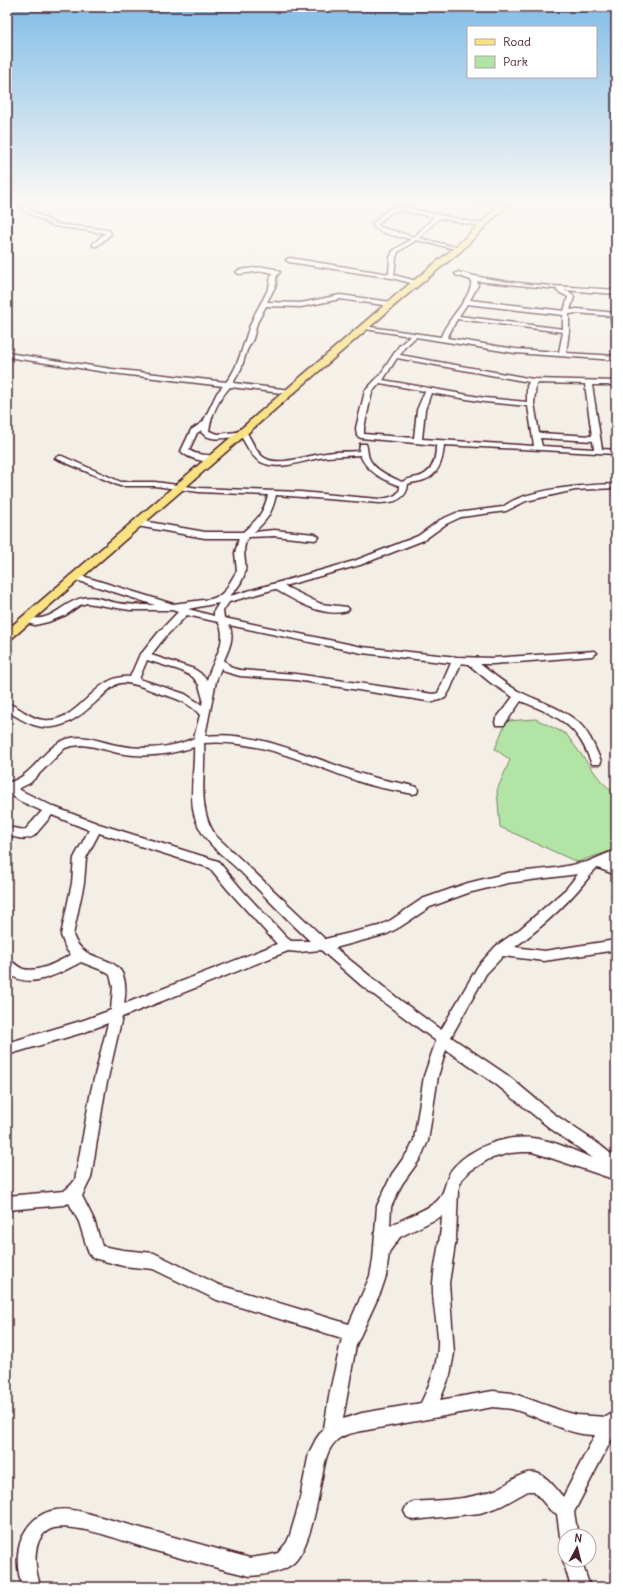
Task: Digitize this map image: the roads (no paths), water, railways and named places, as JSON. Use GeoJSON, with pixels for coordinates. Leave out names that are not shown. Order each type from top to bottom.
{"type":"FeatureCollection","features":[{"type":"Feature","properties":{"kind":"main road"},"geometry":{"type":"LineString","coordinates":[[7,636],[391,304],[426,276]]}},
{"type":"Feature","properties":{"kind":"street"},"geometry":{"type":"LineString","coordinates":[[273,276],[273,285],[254,323],[250,339],[244,350],[238,369],[229,384],[221,393],[206,424],[205,432],[211,436],[243,433],[256,455],[268,461],[290,463],[318,456],[362,453]]}},
{"type":"Feature","properties":{"kind":"street"},"geometry":{"type":"LineString","coordinates":[[392,276],[418,283]]}},
{"type":"Feature","properties":{"kind":"street"},"geometry":{"type":"LineString","coordinates":[[466,276],[499,282],[616,292]]}},
{"type":"Feature","properties":{"kind":"street"},"geometry":{"type":"LineString","coordinates":[[443,340],[448,329],[467,302],[476,285],[475,280],[472,278]]}},
{"type":"Feature","properties":{"kind":"street"},"geometry":{"type":"LineString","coordinates":[[549,286],[570,295],[571,299],[566,313],[566,331],[562,355]]}},
{"type":"Feature","properties":{"kind":"street"},"geometry":{"type":"LineString","coordinates":[[264,304],[301,306],[340,297],[391,304]]}},
{"type":"Feature","properties":{"kind":"street"},"geometry":{"type":"LineString","coordinates":[[467,302],[566,313],[577,311],[615,315],[616,329]]}},
{"type":"Feature","properties":{"kind":"street"},"geometry":{"type":"LineString","coordinates":[[456,317],[566,331]]}},
{"type":"Feature","properties":{"kind":"street"},"geometry":{"type":"LineString","coordinates":[[365,327],[515,351],[616,358]]}},
{"type":"Feature","properties":{"kind":"street"},"geometry":{"type":"LineString","coordinates":[[404,485],[392,481],[377,472],[367,461],[362,453],[364,445],[360,428],[369,391],[378,381],[404,344],[415,335]]}},
{"type":"Feature","properties":{"kind":"street"},"geometry":{"type":"LineString","coordinates":[[7,355],[118,372],[291,392]]}},
{"type":"Feature","properties":{"kind":"street"},"geometry":{"type":"LineString","coordinates":[[395,356],[533,381],[616,383]]}},
{"type":"Feature","properties":{"kind":"street"},"geometry":{"type":"LineString","coordinates":[[378,381],[495,401],[530,404]]}},
{"type":"Feature","properties":{"kind":"street"},"geometry":{"type":"LineString","coordinates":[[533,381],[531,385],[530,404],[538,448]]}},
{"type":"Feature","properties":{"kind":"street"},"geometry":{"type":"LineString","coordinates":[[588,382],[598,450]]}},
{"type":"Feature","properties":{"kind":"street"},"geometry":{"type":"LineString","coordinates":[[418,440],[421,410],[429,390]]}},
{"type":"Feature","properties":{"kind":"street"},"geometry":{"type":"LineString","coordinates":[[206,424],[194,432],[185,451],[188,454],[197,457],[214,458]]}},
{"type":"Feature","properties":{"kind":"street"},"geometry":{"type":"LineString","coordinates":[[361,436],[616,452]]}},
{"type":"Feature","properties":{"kind":"street"},"geometry":{"type":"LineString","coordinates":[[536,436],[597,439]]}},
{"type":"Feature","properties":{"kind":"street"},"geometry":{"type":"LineString","coordinates":[[59,458],[115,484],[155,484],[379,501],[387,500],[400,495],[403,492],[404,485],[408,481],[424,478],[433,472],[440,453],[440,442]]}},
{"type":"Feature","properties":{"kind":"street"},"geometry":{"type":"LineString","coordinates":[[616,486],[575,488],[524,499],[512,504],[506,509],[459,515],[443,522],[421,538],[357,563],[226,600],[219,610],[219,619],[226,627],[227,633],[225,649],[213,676],[199,740],[200,763],[197,791],[198,806],[203,825],[208,835],[322,944],[363,979],[443,1039],[502,1080],[556,1124],[587,1143],[606,1158],[616,1169]]}},
{"type":"Feature","properties":{"kind":"street"},"geometry":{"type":"LineString","coordinates":[[26,620],[36,622],[44,620],[64,612],[79,601],[87,600],[135,608],[171,607],[206,603],[223,598],[242,570],[239,553],[242,539],[245,534],[263,519],[269,508],[272,494]]}},
{"type":"Feature","properties":{"kind":"street"},"geometry":{"type":"LineString","coordinates":[[137,523],[206,535],[222,536],[274,533],[315,538]]}},
{"type":"Feature","properties":{"kind":"street"},"geometry":{"type":"LineString","coordinates":[[76,577],[185,611],[362,650],[471,661],[512,660],[592,653]]}},
{"type":"Feature","properties":{"kind":"street"},"geometry":{"type":"LineString","coordinates":[[277,586],[298,598],[326,608],[344,609]]}},
{"type":"Feature","properties":{"kind":"street"},"geometry":{"type":"LineString","coordinates":[[133,682],[143,656],[158,638],[185,611]]}},
{"type":"Feature","properties":{"kind":"street"},"geometry":{"type":"LineString","coordinates":[[143,656],[174,665],[194,674],[201,680],[208,702]]}},
{"type":"Feature","properties":{"kind":"street"},"geometry":{"type":"LineString","coordinates":[[220,661],[229,670],[240,673],[296,677],[433,698],[441,696],[445,690],[456,660]]}},
{"type":"Feature","properties":{"kind":"street"},"geometry":{"type":"LineString","coordinates":[[471,661],[519,697],[550,709],[574,725],[586,740],[596,761]]}},
{"type":"Feature","properties":{"kind":"street"},"geometry":{"type":"LineString","coordinates":[[7,707],[38,723],[47,724],[58,722],[72,716],[111,683],[120,680],[133,682],[184,698],[200,707],[205,714]]}},
{"type":"Feature","properties":{"kind":"street"},"geometry":{"type":"LineString","coordinates":[[500,722],[519,697]]}},
{"type":"Feature","properties":{"kind":"street"},"geometry":{"type":"LineString","coordinates":[[7,787],[16,786],[23,782],[34,773],[62,744],[71,741],[138,751],[173,749],[191,745],[199,740],[219,738],[238,739],[301,756],[364,779],[414,790]]}},
{"type":"Feature","properties":{"kind":"street"},"geometry":{"type":"LineString","coordinates":[[7,787],[24,798],[50,810],[96,828],[214,864],[221,870],[235,891],[266,922],[282,941],[288,945]]}},
{"type":"Feature","properties":{"kind":"street"},"geometry":{"type":"LineString","coordinates":[[7,832],[26,835],[30,833],[50,810]]}},
{"type":"Feature","properties":{"kind":"street"},"geometry":{"type":"LineString","coordinates":[[7,1203],[64,1198],[73,1195],[79,1188],[84,1178],[98,1090],[116,1014],[119,986],[118,976],[112,969],[81,956],[74,951],[69,943],[68,935],[78,883],[80,858],[96,828]]}},
{"type":"Feature","properties":{"kind":"street"},"geometry":{"type":"LineString","coordinates":[[332,1433],[338,1391],[348,1344],[373,1291],[382,1250],[384,1206],[397,1178],[415,1154],[420,1142],[431,1076],[443,1039],[482,970],[500,950],[524,933],[561,900],[596,865],[616,855]]}},
{"type":"Feature","properties":{"kind":"street"},"geometry":{"type":"LineString","coordinates":[[7,1049],[46,1038],[116,1014],[288,945],[304,946],[322,944],[376,933],[390,927],[426,903],[490,881],[512,876],[596,865],[616,870]]}},
{"type":"Feature","properties":{"kind":"street"},"geometry":{"type":"LineString","coordinates":[[500,950],[544,956],[616,945]]}},
{"type":"Feature","properties":{"kind":"street"},"geometry":{"type":"LineString","coordinates":[[7,964],[18,974],[36,975],[49,971],[81,956]]}},
{"type":"Feature","properties":{"kind":"street"},"geometry":{"type":"LineString","coordinates":[[382,1250],[389,1238],[395,1232],[445,1204],[449,1200],[455,1178],[462,1169],[469,1162],[491,1151],[507,1146],[534,1146],[616,1173]]}},
{"type":"Feature","properties":{"kind":"street"},"geometry":{"type":"LineString","coordinates":[[427,1410],[443,1370],[446,1352],[446,1334],[441,1285],[450,1218],[451,1194]]}},
{"type":"Feature","properties":{"kind":"street"},"geometry":{"type":"LineString","coordinates":[[73,1195],[86,1220],[94,1249],[98,1253],[123,1258],[154,1261],[217,1292],[353,1333]]}},
{"type":"Feature","properties":{"kind":"street"},"geometry":{"type":"LineString","coordinates":[[32,1587],[29,1582],[27,1568],[28,1548],[32,1534],[42,1524],[56,1519],[67,1518],[97,1525],[250,1567],[262,1566],[287,1557],[293,1550],[300,1537],[318,1453],[324,1440],[342,1427],[482,1401],[512,1401],[562,1420],[577,1424],[603,1427],[613,1423]]}},
{"type":"Feature","properties":{"kind":"street"},"geometry":{"type":"LineString","coordinates":[[413,1511],[458,1508],[480,1504],[510,1493],[525,1483],[531,1482],[537,1483],[560,1507],[565,1508],[570,1505],[613,1423]]}},
{"type":"Feature","properties":{"kind":"street"},"geometry":{"type":"LineString","coordinates":[[565,1508],[568,1528]]}},
{"type":"Feature","properties":{"kind":"street"},"geometry":{"type":"LineString","coordinates":[[574,1568],[581,1587]]}}]}
